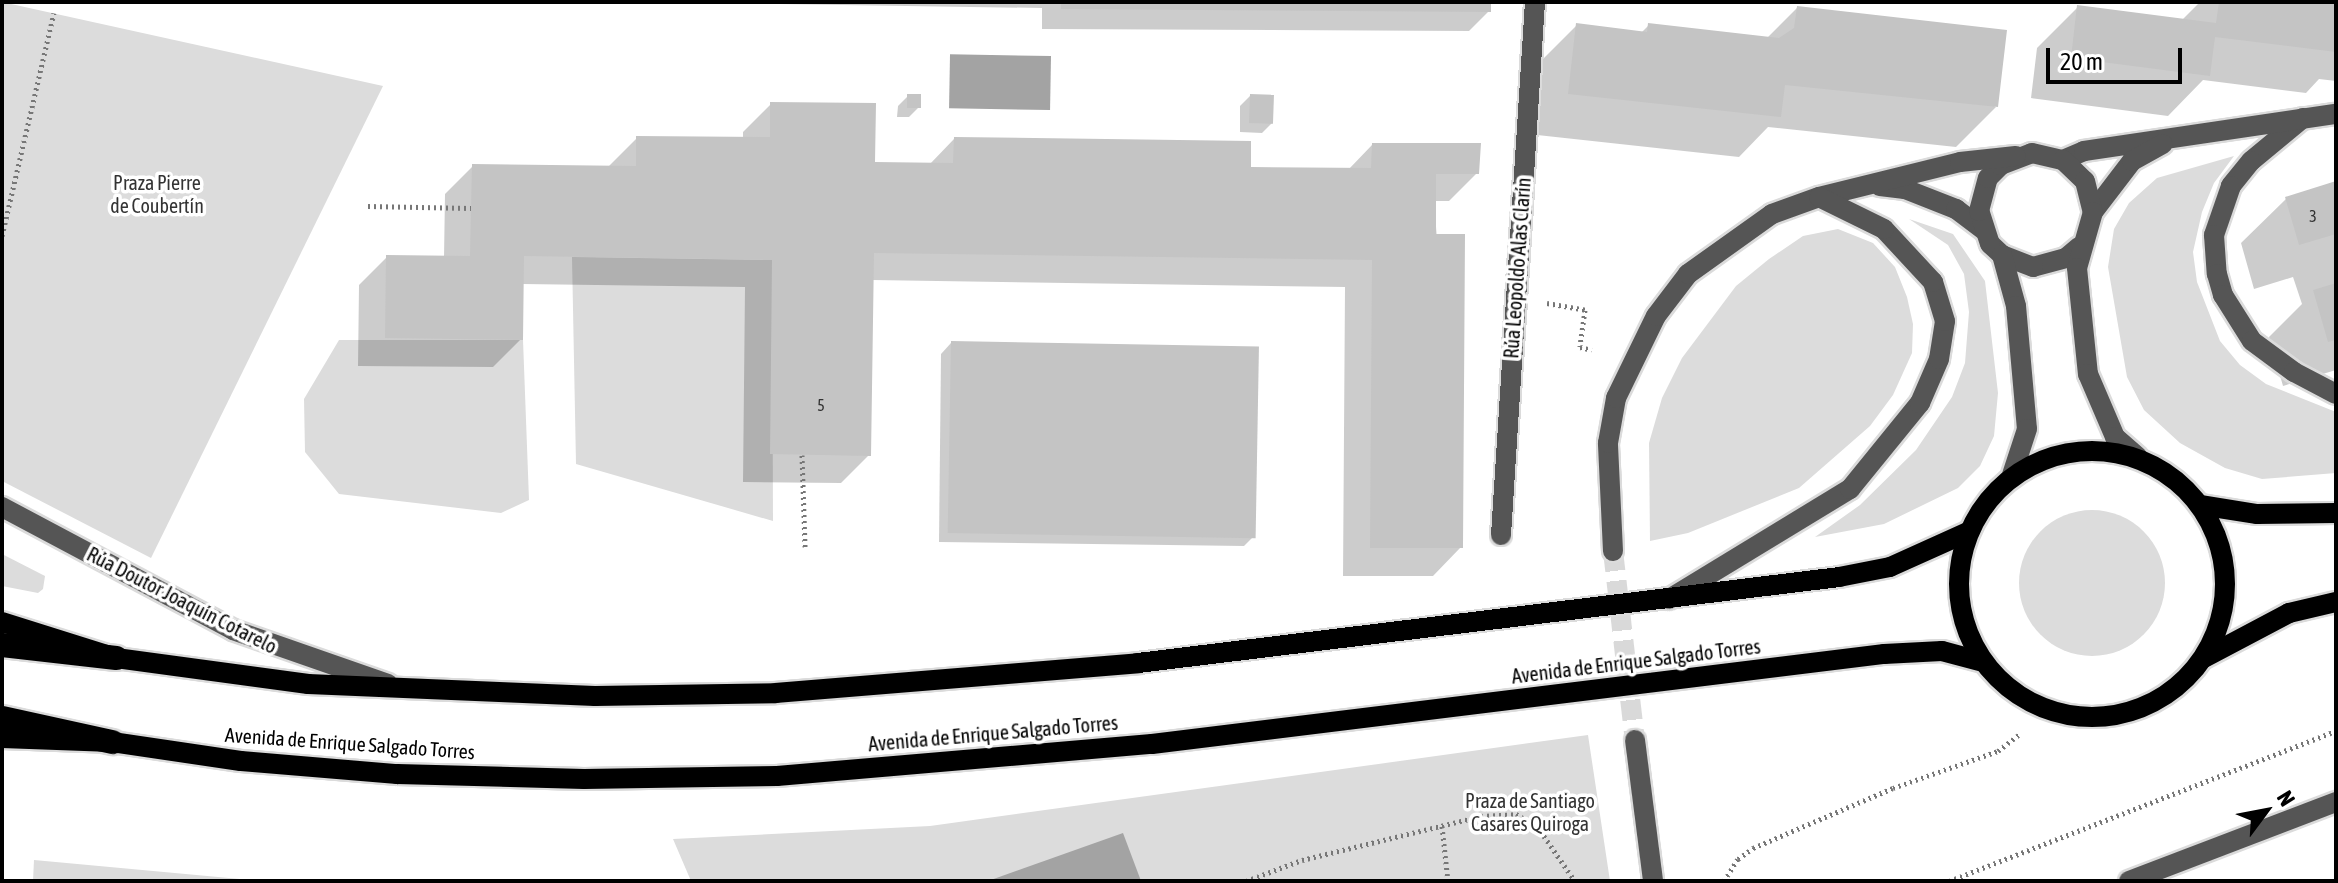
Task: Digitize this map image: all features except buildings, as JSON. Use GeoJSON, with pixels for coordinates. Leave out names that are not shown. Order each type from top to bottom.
{"type":"FeatureCollection","features":[{"type":"Feature","properties":{"kind":"highway"},"geometry":{"type":"LineString","coordinates":[[2,645],[116,658]]}},
{"type":"Feature","properties":{"kind":"highway"},"geometry":{"type":"LineString","coordinates":[[2,718],[112,742]]}},
{"type":"Feature","properties":{"kind":"main road"},"geometry":{"type":"LineString","coordinates":[[2204,658],[2221,621],[2226,581],[2219,541],[2200,505],[2172,477],[2138,457],[2094,449],[2051,456],[2012,475],[1986,501],[1968,532],[1958,576],[1963,621],[1983,662],[2009,689],[2040,707],[2076,717],[2113,717],[2148,706],[2169,692],[2204,658],[2289,613],[2336,602]]}},
{"type":"Feature","properties":{"kind":"main road"},"geometry":{"type":"LineString","coordinates":[[2200,505],[2257,514],[2336,513]]}},
{"type":"Feature","properties":{"kind":"main road"},"geometry":{"type":"LineString","coordinates":[[2,622],[116,658],[308,684],[415,693],[776,693],[1138,663],[1669,599],[1890,567],[1968,532]]}},
{"type":"Feature","properties":{"kind":"main road","name":"Avenida de Enrique Salgado Torres"},"geometry":{"type":"LineString","coordinates":[[2,738],[112,742],[241,761],[397,774],[584,779],[777,776],[1152,744],[1884,654],[1942,651],[1983,662]]}},
{"type":"Feature","properties":{"kind":"street","name":"Rúa Leopoldo Alas Clarín"},"geometry":{"type":"LineString","coordinates":[[1501,535],[1535,2]]}},
{"type":"Feature","properties":{"kind":"street"},"geometry":{"type":"LineString","coordinates":[[2063,160],[2084,151],[2336,114]]}},
{"type":"Feature","properties":{"kind":"street"},"geometry":{"type":"LineString","coordinates":[[2303,118],[2251,161],[2231,186],[2218,217],[2215,252],[2223,295],[2252,341],[2336,394]]}},
{"type":"Feature","properties":{"kind":"street"},"geometry":{"type":"LineString","coordinates":[[2138,457],[2115,437],[2088,374],[2079,247],[2093,212],[2132,161],[2189,134]]}},
{"type":"Feature","properties":{"kind":"street"},"geometry":{"type":"LineString","coordinates":[[1613,551],[1608,443],[1613,413],[1627,369],[1656,316],[1688,274],[1731,239],[1772,214],[1819,197],[1960,162],[2032,153],[2063,160],[2085,181],[2093,212]]}},
{"type":"Feature","properties":{"kind":"street"},"geometry":{"type":"LineString","coordinates":[[1983,229],[1979,211],[1988,178],[2016,156]]}},
{"type":"Feature","properties":{"kind":"street"},"geometry":{"type":"LineString","coordinates":[[1860,187],[1905,189],[1956,209],[1983,229],[2002,255],[2016,306],[2027,429],[2012,475]]}},
{"type":"Feature","properties":{"kind":"street"},"geometry":{"type":"LineString","coordinates":[[1669,599],[1850,489],[1920,403],[1939,359],[1945,321],[1926,273],[1884,229],[1819,197]]}},
{"type":"Feature","properties":{"kind":"street"},"geometry":{"type":"LineString","coordinates":[[2002,255],[2033,267],[2066,258],[2079,247]]}},
{"type":"Feature","properties":{"kind":"street","name":"Rúa Doutor Joaquín Cotarelo"},"geometry":{"type":"LineString","coordinates":[[2,507],[244,635],[415,693]]}},
{"type":"Feature","properties":{"kind":"street"},"geometry":{"type":"LineString","coordinates":[[1635,740],[1653,881]]}},
{"type":"Feature","properties":{"kind":"street"},"geometry":{"type":"LineString","coordinates":[[2129,881],[2336,802]]}},
{"type":"Feature","properties":{"kind":"path"},"geometry":{"type":"LineString","coordinates":[[2,236],[5,210],[54,13]]}},
{"type":"Feature","properties":{"kind":"path"},"geometry":{"type":"LineString","coordinates":[[368,206],[471,208]]}},
{"type":"Feature","properties":{"kind":"path"},"geometry":{"type":"LineString","coordinates":[[1515,296],[1585,310],[1580,347],[1592,350]]}},
{"type":"Feature","properties":{"kind":"path"},"geometry":{"type":"LineString","coordinates":[[802,455],[805,547]]}},
{"type":"Feature","properties":{"kind":"path"},"geometry":{"type":"LineString","coordinates":[[1949,881],[2336,731]]}},
{"type":"Feature","properties":{"kind":"path"},"geometry":{"type":"LineString","coordinates":[[1724,881],[1738,859],[1753,848],[1893,788],[1998,751],[2021,733]]}},
{"type":"Feature","properties":{"kind":"path"},"geometry":{"type":"LineString","coordinates":[[1246,881],[1302,860],[1442,826],[1516,814],[1537,826],[1575,881]]}},
{"type":"Feature","properties":{"kind":"path"},"geometry":{"type":"LineString","coordinates":[[1442,826],[1448,881]]}},
{"type":"Feature","properties":{"kind":"green space","name":"Praza Pierre de Coubertín"},"geometry":{"type":"Polygon","coordinates":[[[2,2],[383,86],[151,558],[2,481],[2,2]]]}},
{"type":"Feature","properties":{"kind":"green space"},"geometry":{"type":"Polygon","coordinates":[[[2234,156],[2214,183],[2202,212],[2193,252],[2197,282],[2220,341],[2240,365],[2266,384],[2336,412],[2336,473],[2262,479],[2225,468],[2180,443],[2144,410],[2127,377],[2108,267],[2114,229],[2129,203],[2157,178],[2234,156]]]}},
{"type":"Feature","properties":{"kind":"green space"},"geometry":{"type":"Polygon","coordinates":[[[1909,219],[1953,234],[1985,281],[1998,393],[1994,436],[1980,466],[1958,488],[1884,524],[1815,537],[1860,505],[1916,450],[1952,397],[1965,363],[1969,312],[1964,274],[1948,245],[1909,219]]]}},
{"type":"Feature","properties":{"kind":"green space"},"geometry":{"type":"Polygon","coordinates":[[[1838,229],[1873,243],[1895,267],[1907,297],[1913,324],[1912,353],[1893,395],[1870,426],[1799,488],[1688,533],[1650,541],[1649,443],[1662,398],[1682,358],[1736,286],[1803,236],[1838,229]]]}},
{"type":"Feature","properties":{"kind":"green space"},"geometry":{"type":"Polygon","coordinates":[[[572,257],[772,260],[773,521],[576,464],[572,257]]]}},
{"type":"Feature","properties":{"kind":"green space"},"geometry":{"type":"Polygon","coordinates":[[[339,340],[523,340],[529,500],[501,513],[339,494],[305,452],[304,399],[339,340]]]}},
{"type":"Feature","properties":{"kind":"green space"},"geometry":{"type":"Polygon","coordinates":[[[2092,510],[2120,515],[2144,531],[2160,555],[2165,583],[2160,611],[2144,635],[2120,651],[2092,656],[2064,651],[2040,635],[2024,611],[2019,583],[2024,555],[2040,531],[2064,515],[2092,510]]]}},
{"type":"Feature","properties":{"kind":"green space"},"geometry":{"type":"Polygon","coordinates":[[[2,554],[45,576],[43,589],[38,593],[2,586],[2,554]]]}},
{"type":"Feature","properties":{"kind":"green space","name":"Praza de Santiago Casares Quiroga"},"geometry":{"type":"Polygon","coordinates":[[[1588,735],[1610,881],[691,881],[673,839],[930,826],[1588,735]]]}},
{"type":"Feature","properties":{"kind":"green space"},"geometry":{"type":"Polygon","coordinates":[[[34,860],[261,881],[33,881],[34,860]]]}},
{"type":"Feature","properties":{"kind":"shaded area"},"geometry":{"type":"Polygon","coordinates":[[[950,54],[1051,56],[1050,110],[949,108],[950,54]]]}},
{"type":"Feature","properties":{"kind":"shaded area"},"geometry":{"type":"Polygon","coordinates":[[[1123,833],[1141,881],[988,881],[1123,833]]]}},
{"type":"Feature","properties":{"kind":"tunnel"},"geometry":{"type":"LineString","coordinates":[[1613,551],[1635,740]]}}]}
